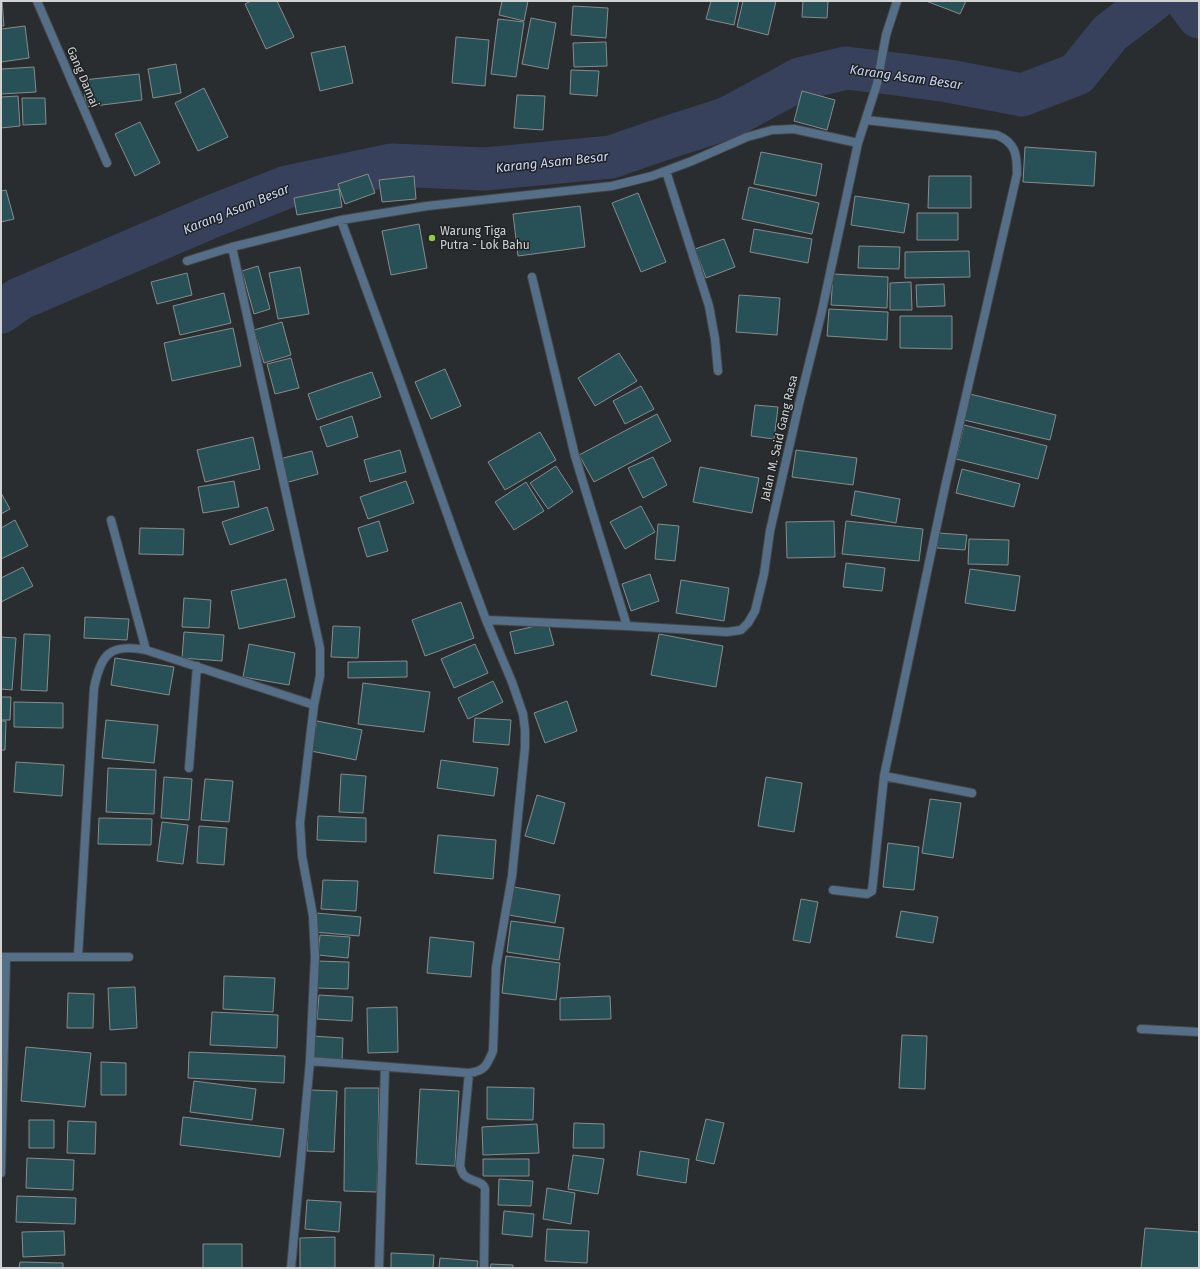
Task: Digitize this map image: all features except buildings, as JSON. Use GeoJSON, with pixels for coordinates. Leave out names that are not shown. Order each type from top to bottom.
{"type":"FeatureCollection","features":[{"type":"Feature","properties":{"kind":"street","name":"Gang Damai"},"geometry":{"type":"LineString","coordinates":[[37,1],[107,163]]}},
{"type":"Feature","properties":{"kind":"street","name":"Jalan M. Said Gang Rasa"},"geometry":{"type":"LineString","coordinates":[[486,620],[727,632],[741,630],[748,623],[755,611],[764,574],[770,531],[821,315],[858,143],[877,84],[886,35],[897,1]]}},
{"type":"Feature","properties":{"kind":"street"},"geometry":{"type":"LineString","coordinates":[[833,890],[868,894],[872,890],[884,776],[945,487],[1017,174],[1015,152],[1006,138],[997,135],[866,120]]}},
{"type":"Feature","properties":{"kind":"street"},"geometry":{"type":"LineString","coordinates":[[187,261],[232,247],[341,220],[427,206],[612,186],[652,176],[719,150],[747,137],[772,130],[794,130],[858,143]]}},
{"type":"Feature","properties":{"kind":"street"},"geometry":{"type":"LineString","coordinates":[[666,171],[709,306],[715,339],[718,371]]}},
{"type":"Feature","properties":{"kind":"street"},"geometry":{"type":"LineString","coordinates":[[310,1061],[469,1073],[478,1072],[485,1068],[493,1051],[496,967],[511,882],[526,730],[523,714],[512,682],[486,620],[341,220]]}},
{"type":"Feature","properties":{"kind":"street"},"geometry":{"type":"LineString","coordinates":[[232,247],[320,648],[320,676],[314,704],[300,823],[302,856],[313,916],[315,957],[310,1061],[291,1268]]}},
{"type":"Feature","properties":{"kind":"street"},"geometry":{"type":"LineString","coordinates":[[532,277],[575,456],[627,626]]}},
{"type":"Feature","properties":{"kind":"street"},"geometry":{"type":"LineString","coordinates":[[111,520],[146,650]]}},
{"type":"Feature","properties":{"kind":"street"},"geometry":{"type":"LineString","coordinates":[[78,956],[94,688],[98,670],[102,661],[110,653],[118,649],[133,647],[314,704]]}},
{"type":"Feature","properties":{"kind":"street"},"geometry":{"type":"LineString","coordinates":[[189,768],[196,666]]}},
{"type":"Feature","properties":{"kind":"street"},"geometry":{"type":"LineString","coordinates":[[884,776],[972,793]]}},
{"type":"Feature","properties":{"kind":"street"},"geometry":{"type":"LineString","coordinates":[[1,1173],[4,957],[130,957]]}},
{"type":"Feature","properties":{"kind":"street"},"geometry":{"type":"LineString","coordinates":[[1141,1029],[1199,1032]]}},
{"type":"Feature","properties":{"kind":"street"},"geometry":{"type":"LineString","coordinates":[[379,1268],[385,1067]]}},
{"type":"Feature","properties":{"kind":"street"},"geometry":{"type":"LineString","coordinates":[[469,1073],[460,1166],[464,1176],[481,1184],[485,1189],[484,1268]]}},
{"type":"Feature","properties":{"kind":"waterway","name":"Karang Asam Besar"},"geometry":{"type":"LineString","coordinates":[[1,312],[19,299],[213,216],[287,187],[391,165],[485,169],[611,157],[728,118],[800,79],[846,68],[948,81],[1022,95],[1077,74],[1110,33],[1152,1]]}},
{"type":"Feature","properties":{"kind":"waterway","name":"Karang Asam Besar"},"geometry":{"type":"LineString","coordinates":[[1187,1],[1199,17]]}},
{"type":"Feature","properties":{"kind":"place","name":"Warung Tiga Putra - Lok Bahu"},"geometry":{"type":"Point","coordinates":[432,238]}}]}
